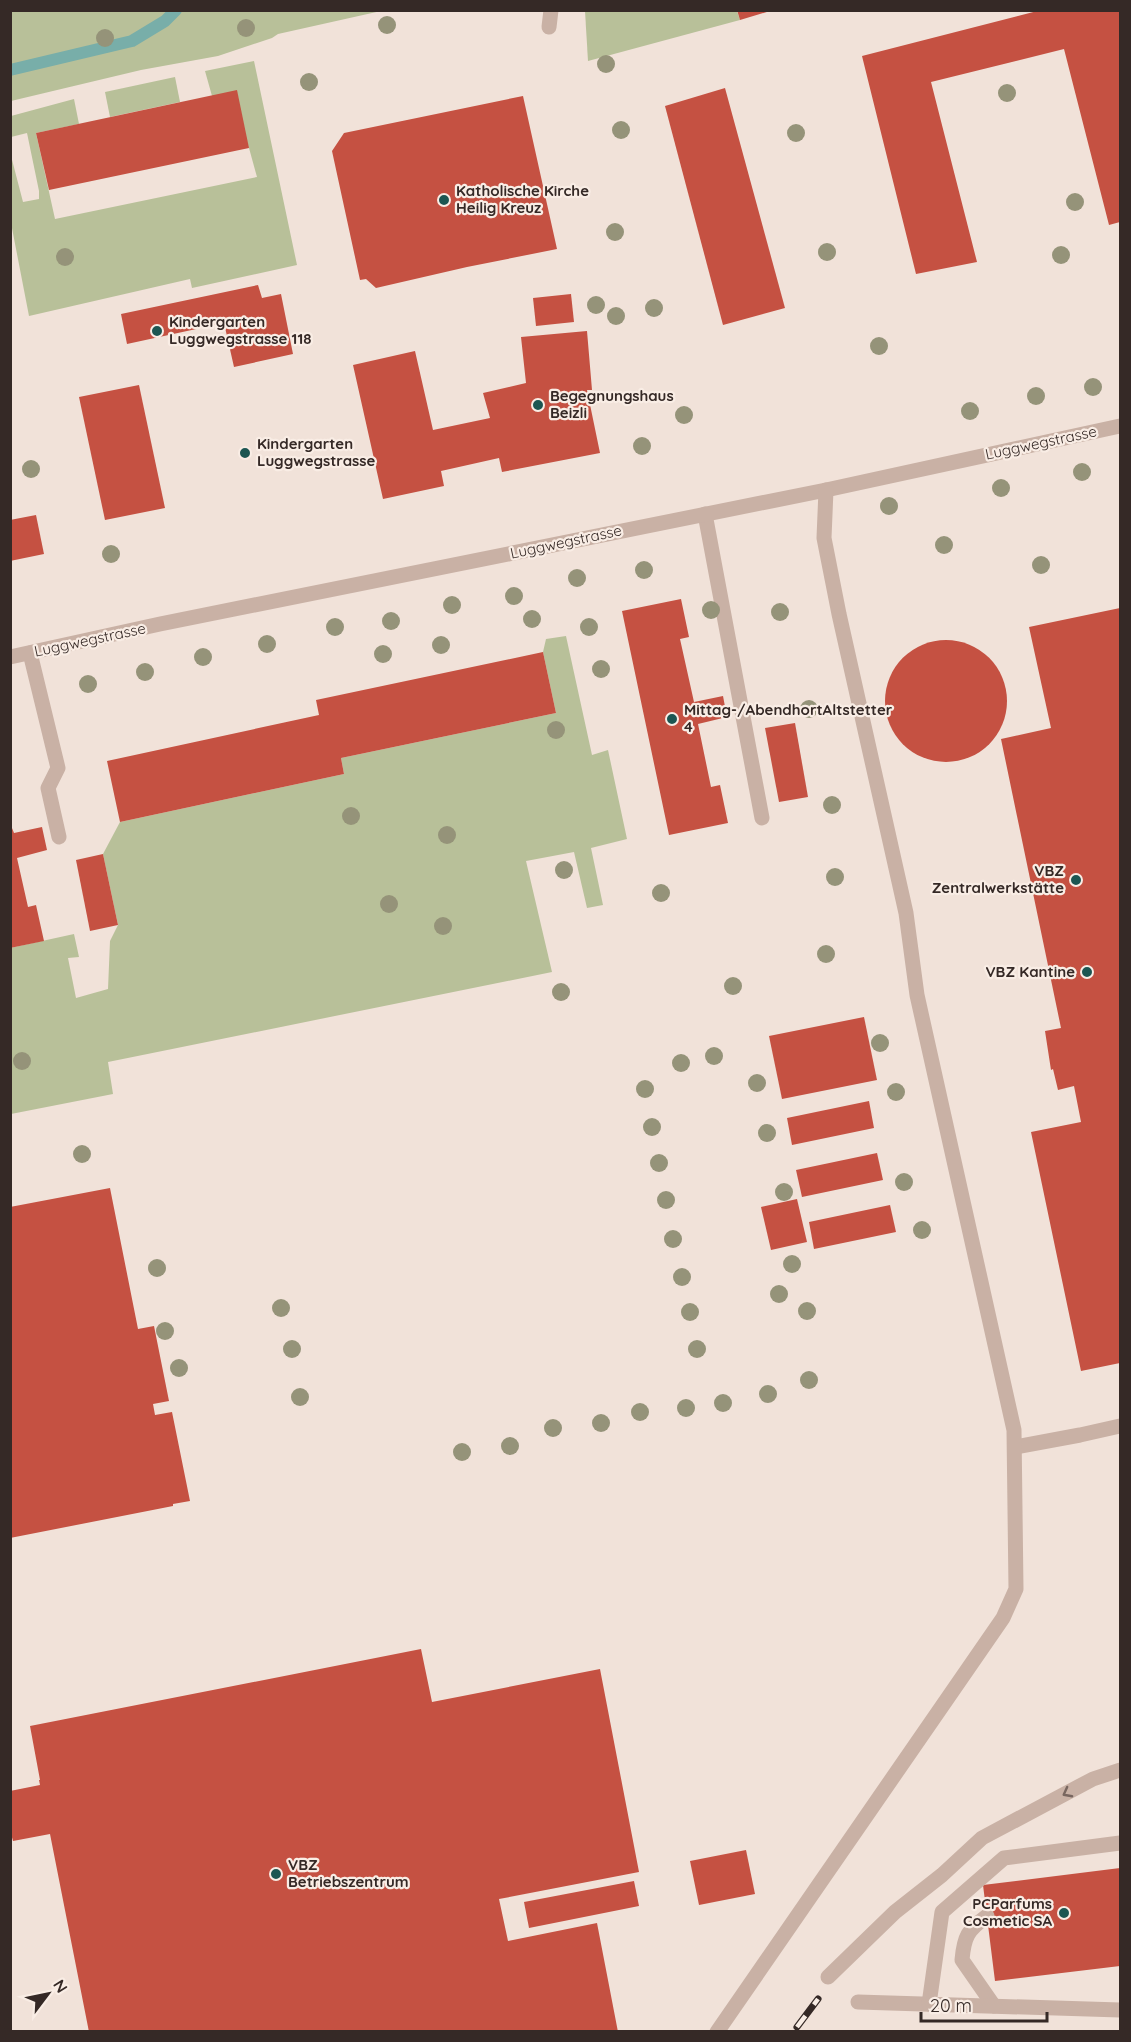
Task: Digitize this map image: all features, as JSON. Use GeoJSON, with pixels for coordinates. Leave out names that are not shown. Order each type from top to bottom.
{"type":"FeatureCollection","features":[{"type":"Feature","properties":{"kind":"street"},"geometry":{"type":"LineString","coordinates":[[549,27],[552,10]]}},
{"type":"Feature","properties":{"kind":"street","name":"Luggwegstrasse"},"geometry":{"type":"LineString","coordinates":[[10,657],[160,624],[826,490],[1120,426]]}},
{"type":"Feature","properties":{"kind":"street"},"geometry":{"type":"LineString","coordinates":[[717,2031],[1003,1618],[1016,1589],[1014,1430],[917,994],[906,913],[838,614],[825,538],[826,490]]}},
{"type":"Feature","properties":{"kind":"street"},"geometry":{"type":"LineString","coordinates":[[705,514],[762,818]]}},
{"type":"Feature","properties":{"kind":"street"},"geometry":{"type":"LineString","coordinates":[[30,653],[58,768],[48,788],[59,837]]}},
{"type":"Feature","properties":{"kind":"street"},"geometry":{"type":"LineString","coordinates":[[1015,1447],[1120,1426]]}},
{"type":"Feature","properties":{"kind":"street"},"geometry":{"type":"LineString","coordinates":[[828,1977],[895,1912],[942,1875],[982,1838],[1093,1779],[1120,1770]]}},
{"type":"Feature","properties":{"kind":"street"},"geometry":{"type":"LineString","coordinates":[[929,2004],[942,1912],[1004,1858],[1120,1843]]}},
{"type":"Feature","properties":{"kind":"street"},"geometry":{"type":"LineString","coordinates":[[987,1916],[971,1928],[964,1941],[962,1960],[994,2006]]}},
{"type":"Feature","properties":{"kind":"street"},"geometry":{"type":"LineString","coordinates":[[858,2002],[1120,2010]]}},
{"type":"Feature","properties":{"kind":"green space"},"geometry":{"type":"Polygon","coordinates":[[[381,10],[278,34],[218,56],[141,70],[11,101],[10,11],[381,10]]]}},
{"type":"Feature","properties":{"kind":"green space"},"geometry":{"type":"Polygon","coordinates":[[[585,11],[737,11],[740,20],[588,61],[585,11]]]}},
{"type":"Feature","properties":{"kind":"green space"},"geometry":{"type":"Polygon","coordinates":[[[254,61],[297,265],[192,288],[190,279],[29,316],[11,223],[10,152],[23,202],[39,199],[39,191],[27,133],[11,137],[11,116],[74,99],[79,124],[36,133],[55,219],[257,177],[249,148],[212,96],[205,71],[254,61]]]}},
{"type":"Feature","properties":{"kind":"green space"},"geometry":{"type":"Polygon","coordinates":[[[175,77],[180,102],[110,117],[105,92],[175,77]]]}},
{"type":"Feature","properties":{"kind":"green space"},"geometry":{"type":"Polygon","coordinates":[[[566,636],[592,755],[608,750],[627,839],[591,848],[603,905],[587,908],[574,852],[526,861],[552,972],[108,1062],[113,1094],[11,1114],[10,948],[74,934],[79,957],[68,958],[76,998],[108,989],[110,941],[118,925],[103,854],[120,822],[344,774],[341,758],[556,713],[543,652],[546,639],[566,636]]]}},
{"type":"Feature","properties":{"kind":"building"},"geometry":{"type":"Polygon","coordinates":[[[737,10],[770,10],[770,11],[740,20],[737,10]]]}},
{"type":"Feature","properties":{"kind":"building"},"geometry":{"type":"Polygon","coordinates":[[[1041,10],[1120,10],[1120,222],[1109,225],[1064,49],[931,82],[977,262],[916,274],[862,56],[1041,10]]]}},
{"type":"Feature","properties":{"kind":"building"},"geometry":{"type":"Polygon","coordinates":[[[725,88],[785,308],[723,325],[665,106],[725,88]]]}},
{"type":"Feature","properties":{"kind":"building"},"geometry":{"type":"Polygon","coordinates":[[[237,90],[249,148],[49,190],[36,133],[237,90]]]}},
{"type":"Feature","properties":{"kind":"building","name":"Katholische Kirche Heilig Kreuz"},"geometry":{"type":"Polygon","coordinates":[[[523,96],[557,249],[376,288],[366,279],[360,280],[332,151],[344,133],[523,96]]]}},
{"type":"Feature","properties":{"kind":"building","name":"Kindergarten Luggwegstrasse 118"},"geometry":{"type":"Polygon","coordinates":[[[258,285],[262,298],[281,294],[293,354],[234,367],[224,323],[127,344],[121,314],[258,285]]]}},
{"type":"Feature","properties":{"kind":"building"},"geometry":{"type":"Polygon","coordinates":[[[571,294],[574,322],[536,326],[533,298],[571,294]]]}},
{"type":"Feature","properties":{"kind":"building"},"geometry":{"type":"Polygon","coordinates":[[[587,331],[592,390],[587,390],[600,453],[502,472],[499,458],[441,471],[444,486],[383,499],[353,365],[415,351],[433,430],[490,418],[483,393],[526,383],[521,337],[587,331]]]}},
{"type":"Feature","properties":{"kind":"building"},"geometry":{"type":"Polygon","coordinates":[[[139,385],[165,508],[105,520],[79,397],[139,385]]]}},
{"type":"Feature","properties":{"kind":"building"},"geometry":{"type":"Polygon","coordinates":[[[36,515],[44,554],[10,561],[10,520],[36,515]]]}},
{"type":"Feature","properties":{"kind":"building"},"geometry":{"type":"Polygon","coordinates":[[[681,599],[689,637],[680,639],[694,702],[723,696],[727,717],[698,724],[711,787],[720,785],[728,823],[669,835],[622,611],[681,599]]]}},
{"type":"Feature","properties":{"kind":"building","name":"VBZ Zentralwerkstätte"},"geometry":{"type":"Polygon","coordinates":[[[1120,608],[1120,1363],[1081,1371],[1031,1132],[1081,1122],[1074,1086],[1058,1090],[1053,1069],[1051,1070],[1045,1031],[1061,1028],[1001,739],[1051,728],[1029,627],[1120,608]]]}},
{"type":"Feature","properties":{"kind":"building"},"geometry":{"type":"Polygon","coordinates":[[[946,640],[969,645],[980,650],[989,658],[997,667],[1002,678],[1007,701],[1002,724],[997,735],[989,744],[980,752],[969,757],[946,762],[923,757],[912,752],[903,744],[895,735],[890,724],[885,701],[890,678],[895,667],[903,658],[912,650],[923,645],[946,640]]]}},
{"type":"Feature","properties":{"kind":"building"},"geometry":{"type":"Polygon","coordinates":[[[543,652],[556,713],[341,758],[344,774],[120,822],[107,761],[319,715],[316,700],[543,652]]]}},
{"type":"Feature","properties":{"kind":"building"},"geometry":{"type":"Polygon","coordinates":[[[795,723],[808,797],[779,802],[765,728],[795,723]]]}},
{"type":"Feature","properties":{"kind":"building"},"geometry":{"type":"Polygon","coordinates":[[[10,823],[14,833],[42,827],[47,850],[17,858],[28,907],[36,905],[44,941],[10,948],[10,823]]]}},
{"type":"Feature","properties":{"kind":"building"},"geometry":{"type":"Polygon","coordinates":[[[103,854],[118,925],[90,931],[76,860],[103,854]]]}},
{"type":"Feature","properties":{"kind":"building"},"geometry":{"type":"Polygon","coordinates":[[[864,1017],[877,1080],[782,1099],[769,1036],[864,1017]]]}},
{"type":"Feature","properties":{"kind":"building"},"geometry":{"type":"Polygon","coordinates":[[[869,1101],[874,1128],[792,1145],[787,1118],[869,1101]]]}},
{"type":"Feature","properties":{"kind":"building"},"geometry":{"type":"Polygon","coordinates":[[[877,1153],[883,1180],[802,1197],[796,1170],[877,1153]]]}},
{"type":"Feature","properties":{"kind":"building"},"geometry":{"type":"Polygon","coordinates":[[[110,1188],[138,1329],[154,1326],[169,1401],[153,1404],[155,1415],[172,1412],[190,1501],[10,1538],[10,1207],[110,1188]]]}},
{"type":"Feature","properties":{"kind":"building"},"geometry":{"type":"Polygon","coordinates":[[[797,1199],[807,1242],[771,1250],[761,1207],[797,1199]]]}},
{"type":"Feature","properties":{"kind":"building"},"geometry":{"type":"Polygon","coordinates":[[[890,1205],[896,1232],[814,1249],[809,1222],[890,1205]]]}},
{"type":"Feature","properties":{"kind":"building","name":"VBZ Betriebszentrum"},"geometry":{"type":"Polygon","coordinates":[[[421,1649],[432,1702],[600,1669],[639,1872],[499,1899],[508,1941],[597,1923],[618,2032],[89,2032],[50,1834],[13,1841],[10,1830],[10,1791],[40,1785],[30,1726],[421,1649]]]}},
{"type":"Feature","properties":{"kind":"building"},"geometry":{"type":"Polygon","coordinates":[[[746,1850],[755,1894],[699,1905],[690,1861],[746,1850]]]}},
{"type":"Feature","properties":{"kind":"building"},"geometry":{"type":"Polygon","coordinates":[[[1120,1868],[1120,1966],[995,1981],[983,1885],[1120,1868]]]}},
{"type":"Feature","properties":{"kind":"building"},"geometry":{"type":"Polygon","coordinates":[[[634,1881],[639,1906],[529,1928],[524,1902],[634,1881]]]}},
{"type":"Feature","properties":{"kind":"waterway"},"geometry":{"type":"LineString","coordinates":[[10,70],[132,41],[165,21],[176,10]]}},
{"type":"Feature","properties":{"kind":"railway"},"geometry":{"type":"LineString","coordinates":[[797,2027],[818,1999]]}},
{"type":"Feature","properties":{"kind":"place","name":"Katholische Kirche Heilig Kreuz"},"geometry":{"type":"Point","coordinates":[444,200]}},
{"type":"Feature","properties":{"kind":"place","name":"Kindergarten Luggwegstrasse 118"},"geometry":{"type":"Point","coordinates":[157,331]}},
{"type":"Feature","properties":{"kind":"place","name":"Begegnungshaus Beizli"},"geometry":{"type":"Point","coordinates":[538,405]}},
{"type":"Feature","properties":{"kind":"place","name":"Kindergarten Luggwegstrasse"},"geometry":{"type":"Point","coordinates":[245,453]}},
{"type":"Feature","properties":{"kind":"place","name":"Mittag-/AbendhortAltstetter 4"},"geometry":{"type":"Point","coordinates":[672,719]}},
{"type":"Feature","properties":{"kind":"place","name":"VBZ Zentralwerkstätte"},"geometry":{"type":"Point","coordinates":[1076,880]}},
{"type":"Feature","properties":{"kind":"place","name":"VBZ Kantine"},"geometry":{"type":"Point","coordinates":[1087,972]}},
{"type":"Feature","properties":{"kind":"place","name":"VBZ Betriebszentrum"},"geometry":{"type":"Point","coordinates":[276,1874]}},
{"type":"Feature","properties":{"kind":"place","name":"PCParfums Cosmetic SA"},"geometry":{"type":"Point","coordinates":[1064,1913]}}]}
